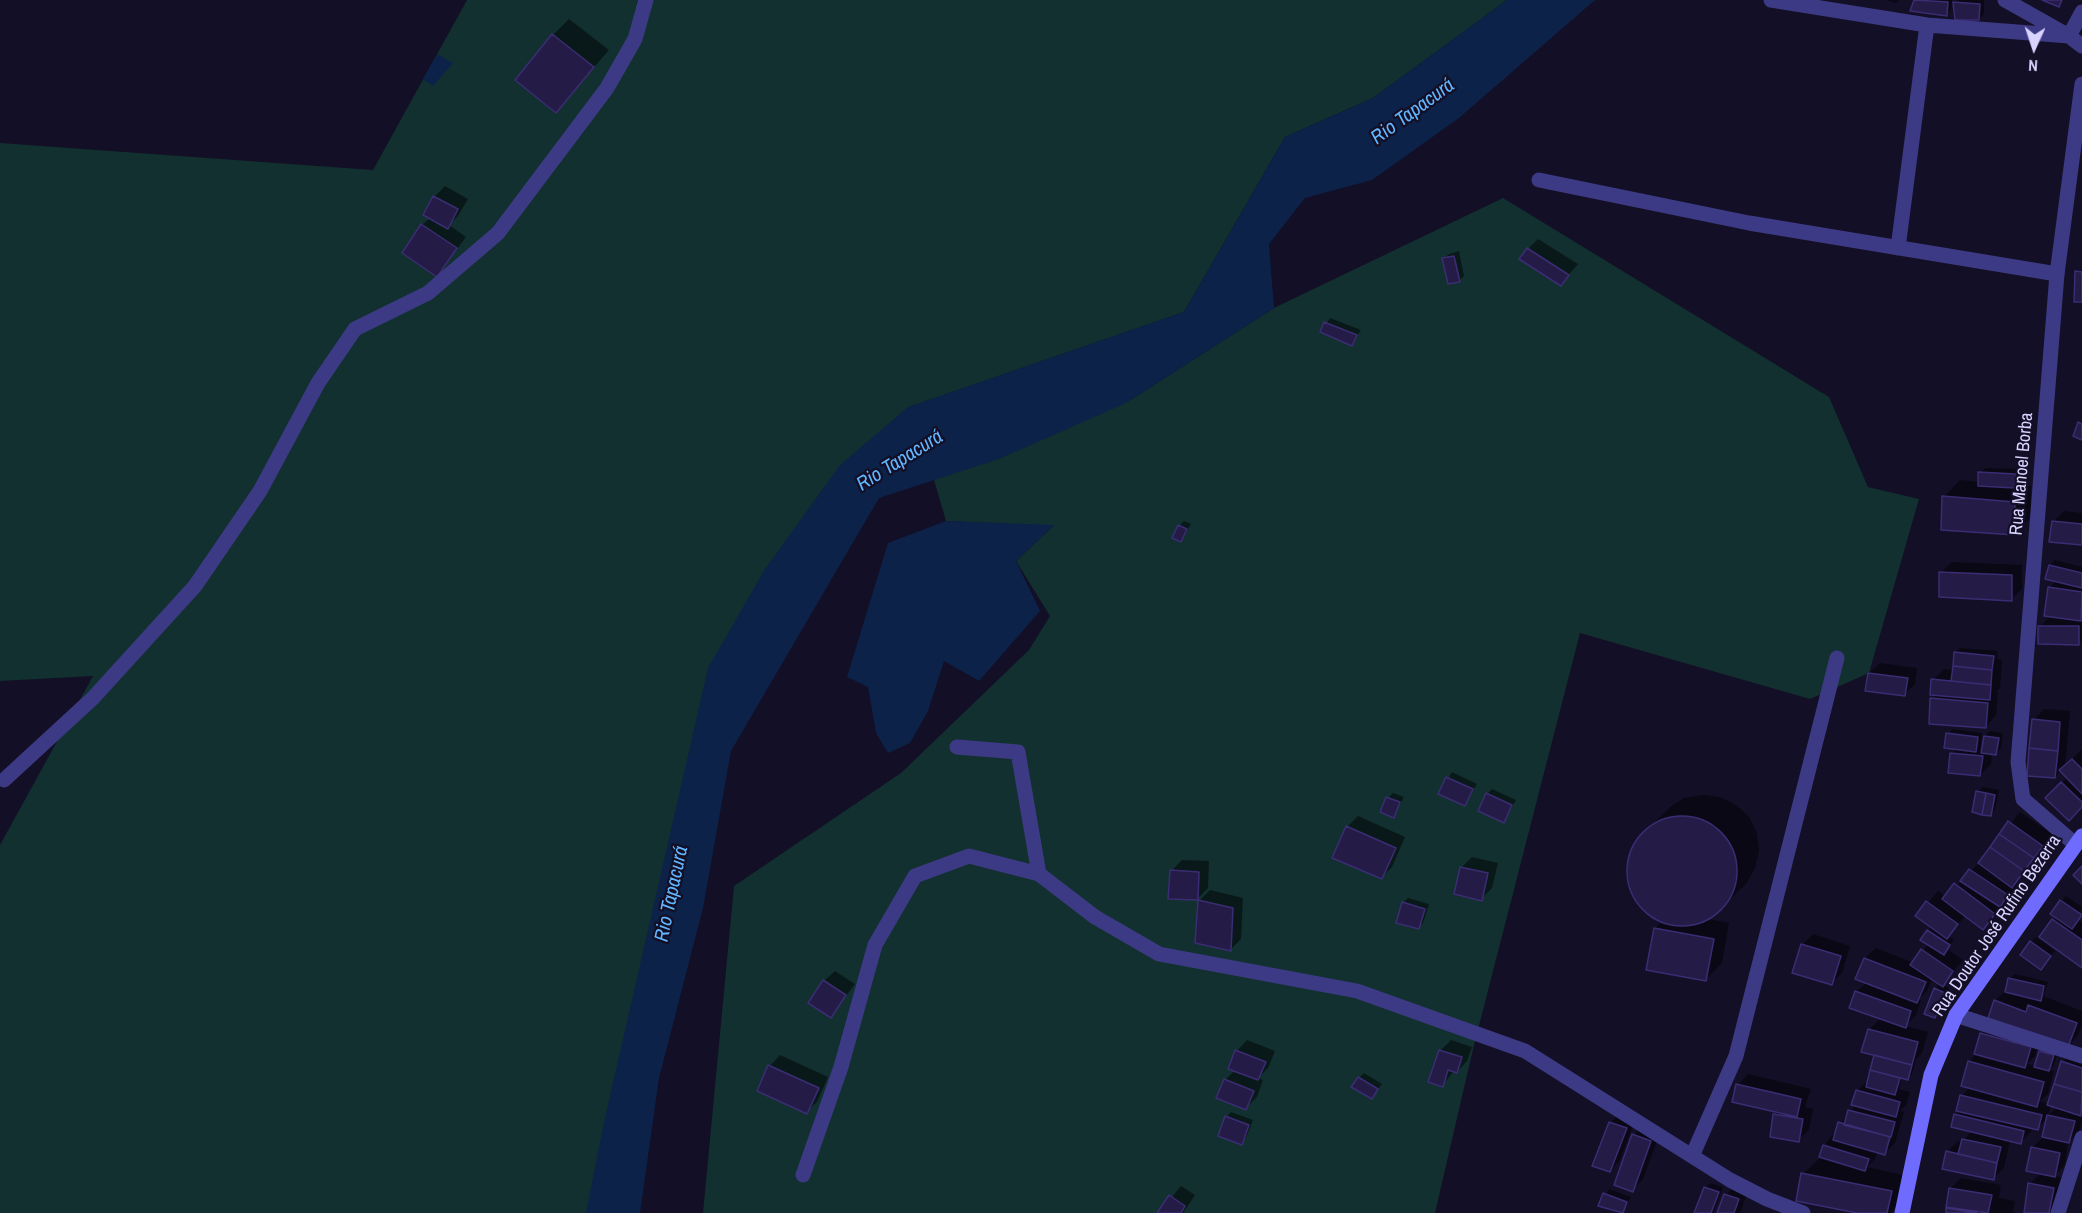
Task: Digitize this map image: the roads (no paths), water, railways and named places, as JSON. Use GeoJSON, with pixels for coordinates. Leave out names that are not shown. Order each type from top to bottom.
{"type":"FeatureCollection","features":[{"type":"Feature","properties":{"kind":"main road","name":"Rua Doutor José Rufino Bezerra"},"geometry":{"type":"LineString","coordinates":[[1902,1213],[1930,1075],[1956,1015],[2078,840]]}},
{"type":"Feature","properties":{"kind":"street"},"geometry":{"type":"LineString","coordinates":[[4,780],[93,698],[195,586],[260,491],[318,383],[355,328],[428,293],[498,232],[607,88],[635,39],[646,0]]}},
{"type":"Feature","properties":{"kind":"street"},"geometry":{"type":"LineString","coordinates":[[1772,0],[1813,3],[1927,25],[2069,36]]}},
{"type":"Feature","properties":{"kind":"street"},"geometry":{"type":"LineString","coordinates":[[2005,0],[2069,36],[2082,46]]}},
{"type":"Feature","properties":{"kind":"street"},"geometry":{"type":"LineString","coordinates":[[2069,36],[2082,12]]}},
{"type":"Feature","properties":{"kind":"street"},"geometry":{"type":"LineString","coordinates":[[1898,248],[1927,25]]}},
{"type":"Feature","properties":{"kind":"street","name":"Rua Manoel Borba"},"geometry":{"type":"LineString","coordinates":[[2078,840],[2023,799],[2018,762],[2057,274],[2082,84]]}},
{"type":"Feature","properties":{"kind":"street"},"geometry":{"type":"LineString","coordinates":[[1539,180],[1749,223],[2057,274]]}},
{"type":"Feature","properties":{"kind":"street"},"geometry":{"type":"LineString","coordinates":[[1693,1154],[1736,1056],[1837,658]]}},
{"type":"Feature","properties":{"kind":"street"},"geometry":{"type":"LineString","coordinates":[[957,747],[1018,752],[1039,874]]}},
{"type":"Feature","properties":{"kind":"street"},"geometry":{"type":"LineString","coordinates":[[803,1175],[841,1066],[875,945],[915,876],[969,856],[1039,874],[1095,917],[1159,954],[1357,991],[1525,1051],[1606,1104],[1693,1154],[1730,1180],[1767,1199],[1803,1213]]}},
{"type":"Feature","properties":{"kind":"street"},"geometry":{"type":"LineString","coordinates":[[1956,1015],[2082,1056]]}},
{"type":"Feature","properties":{"kind":"street"},"geometry":{"type":"LineString","coordinates":[[2058,1213],[2082,1138]]}},
{"type":"Feature","properties":{"kind":"water","name":"Rio Tapacurá"},"geometry":{"type":"Polygon","coordinates":[[[1507,0],[1595,0],[1459,118],[1372,180],[1305,198],[1269,244],[1274,308],[1126,403],[999,459],[879,498],[731,751],[703,908],[659,1078],[640,1213],[586,1213],[604,1122],[708,668],[765,569],[840,465],[908,407],[1184,312],[1285,137],[1373,98],[1507,0]]]}},
{"type":"Feature","properties":{"kind":"water"},"geometry":{"type":"Polygon","coordinates":[[[437,54],[453,63],[433,86],[423,79],[437,54]]]}},
{"type":"Feature","properties":{"kind":"water"},"geometry":{"type":"Polygon","coordinates":[[[946,521],[1054,525],[1016,561],[1040,611],[979,681],[944,661],[928,711],[910,743],[888,753],[876,733],[868,687],[847,677],[888,543],[946,521]]]}}]}
